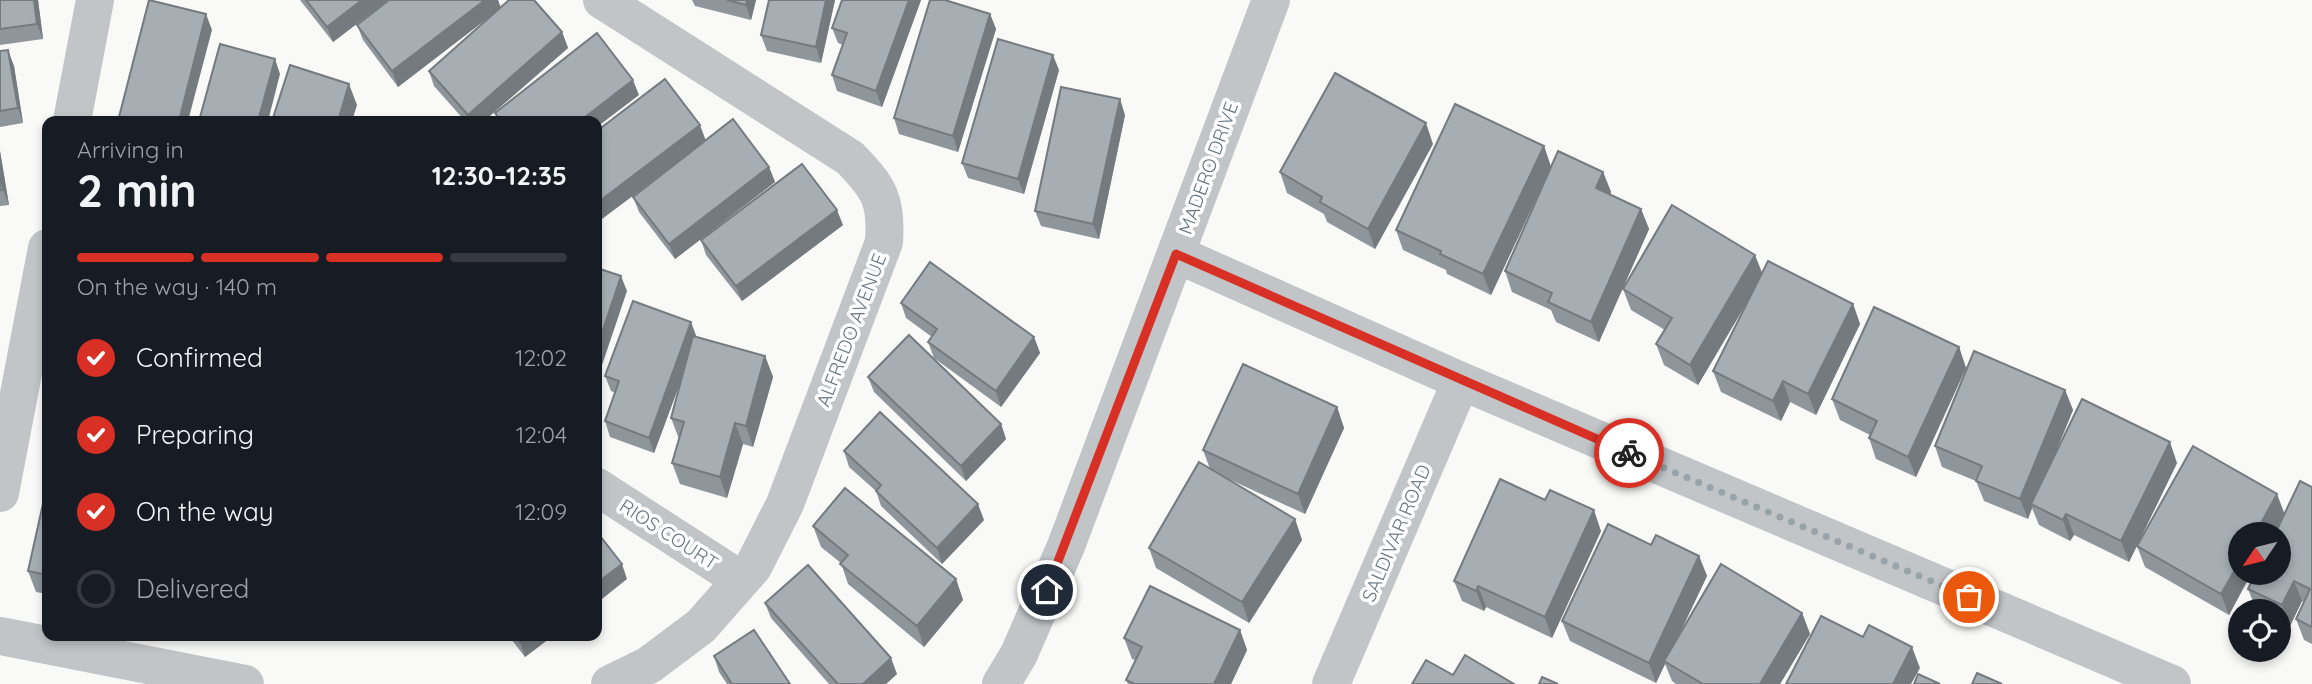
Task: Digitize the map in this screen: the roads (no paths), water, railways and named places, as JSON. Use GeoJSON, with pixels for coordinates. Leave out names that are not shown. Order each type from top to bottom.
{"type":"FeatureCollection","features":[{"type":"Feature","properties":{"kind":"street"},"geometry":{"type":"LineString","coordinates":[[73,116],[95,0]]}},
{"type":"Feature","properties":{"kind":"street","name":"ALFREDO AVENUE"},"geometry":{"type":"LineString","coordinates":[[601,0],[850,159],[877,186],[886,214],[884,242],[785,504],[753,567],[701,626],[649,665],[610,684]]}},
{"type":"Feature","properties":{"kind":"street","name":"MADERO DRIVE"},"geometry":{"type":"LineString","coordinates":[[1002,684],[1019,654],[1066,547],[1271,0]]}},
{"type":"Feature","properties":{"kind":"street"},"geometry":{"type":"LineString","coordinates":[[1176,254],[1461,381],[2172,684]]}},
{"type":"Feature","properties":{"kind":"street"},"geometry":{"type":"LineString","coordinates":[[0,493],[42,274]]}},
{"type":"Feature","properties":{"kind":"street","name":"SALDIVAR ROAD"},"geometry":{"type":"LineString","coordinates":[[1331,684],[1461,381]]}},
{"type":"Feature","properties":{"kind":"street","name":"RIOS COURT"},"geometry":{"type":"LineString","coordinates":[[602,490],[741,580]]}},
{"type":"Feature","properties":{"kind":"street"},"geometry":{"type":"LineString","coordinates":[[0,636],[245,684]]}}]}
